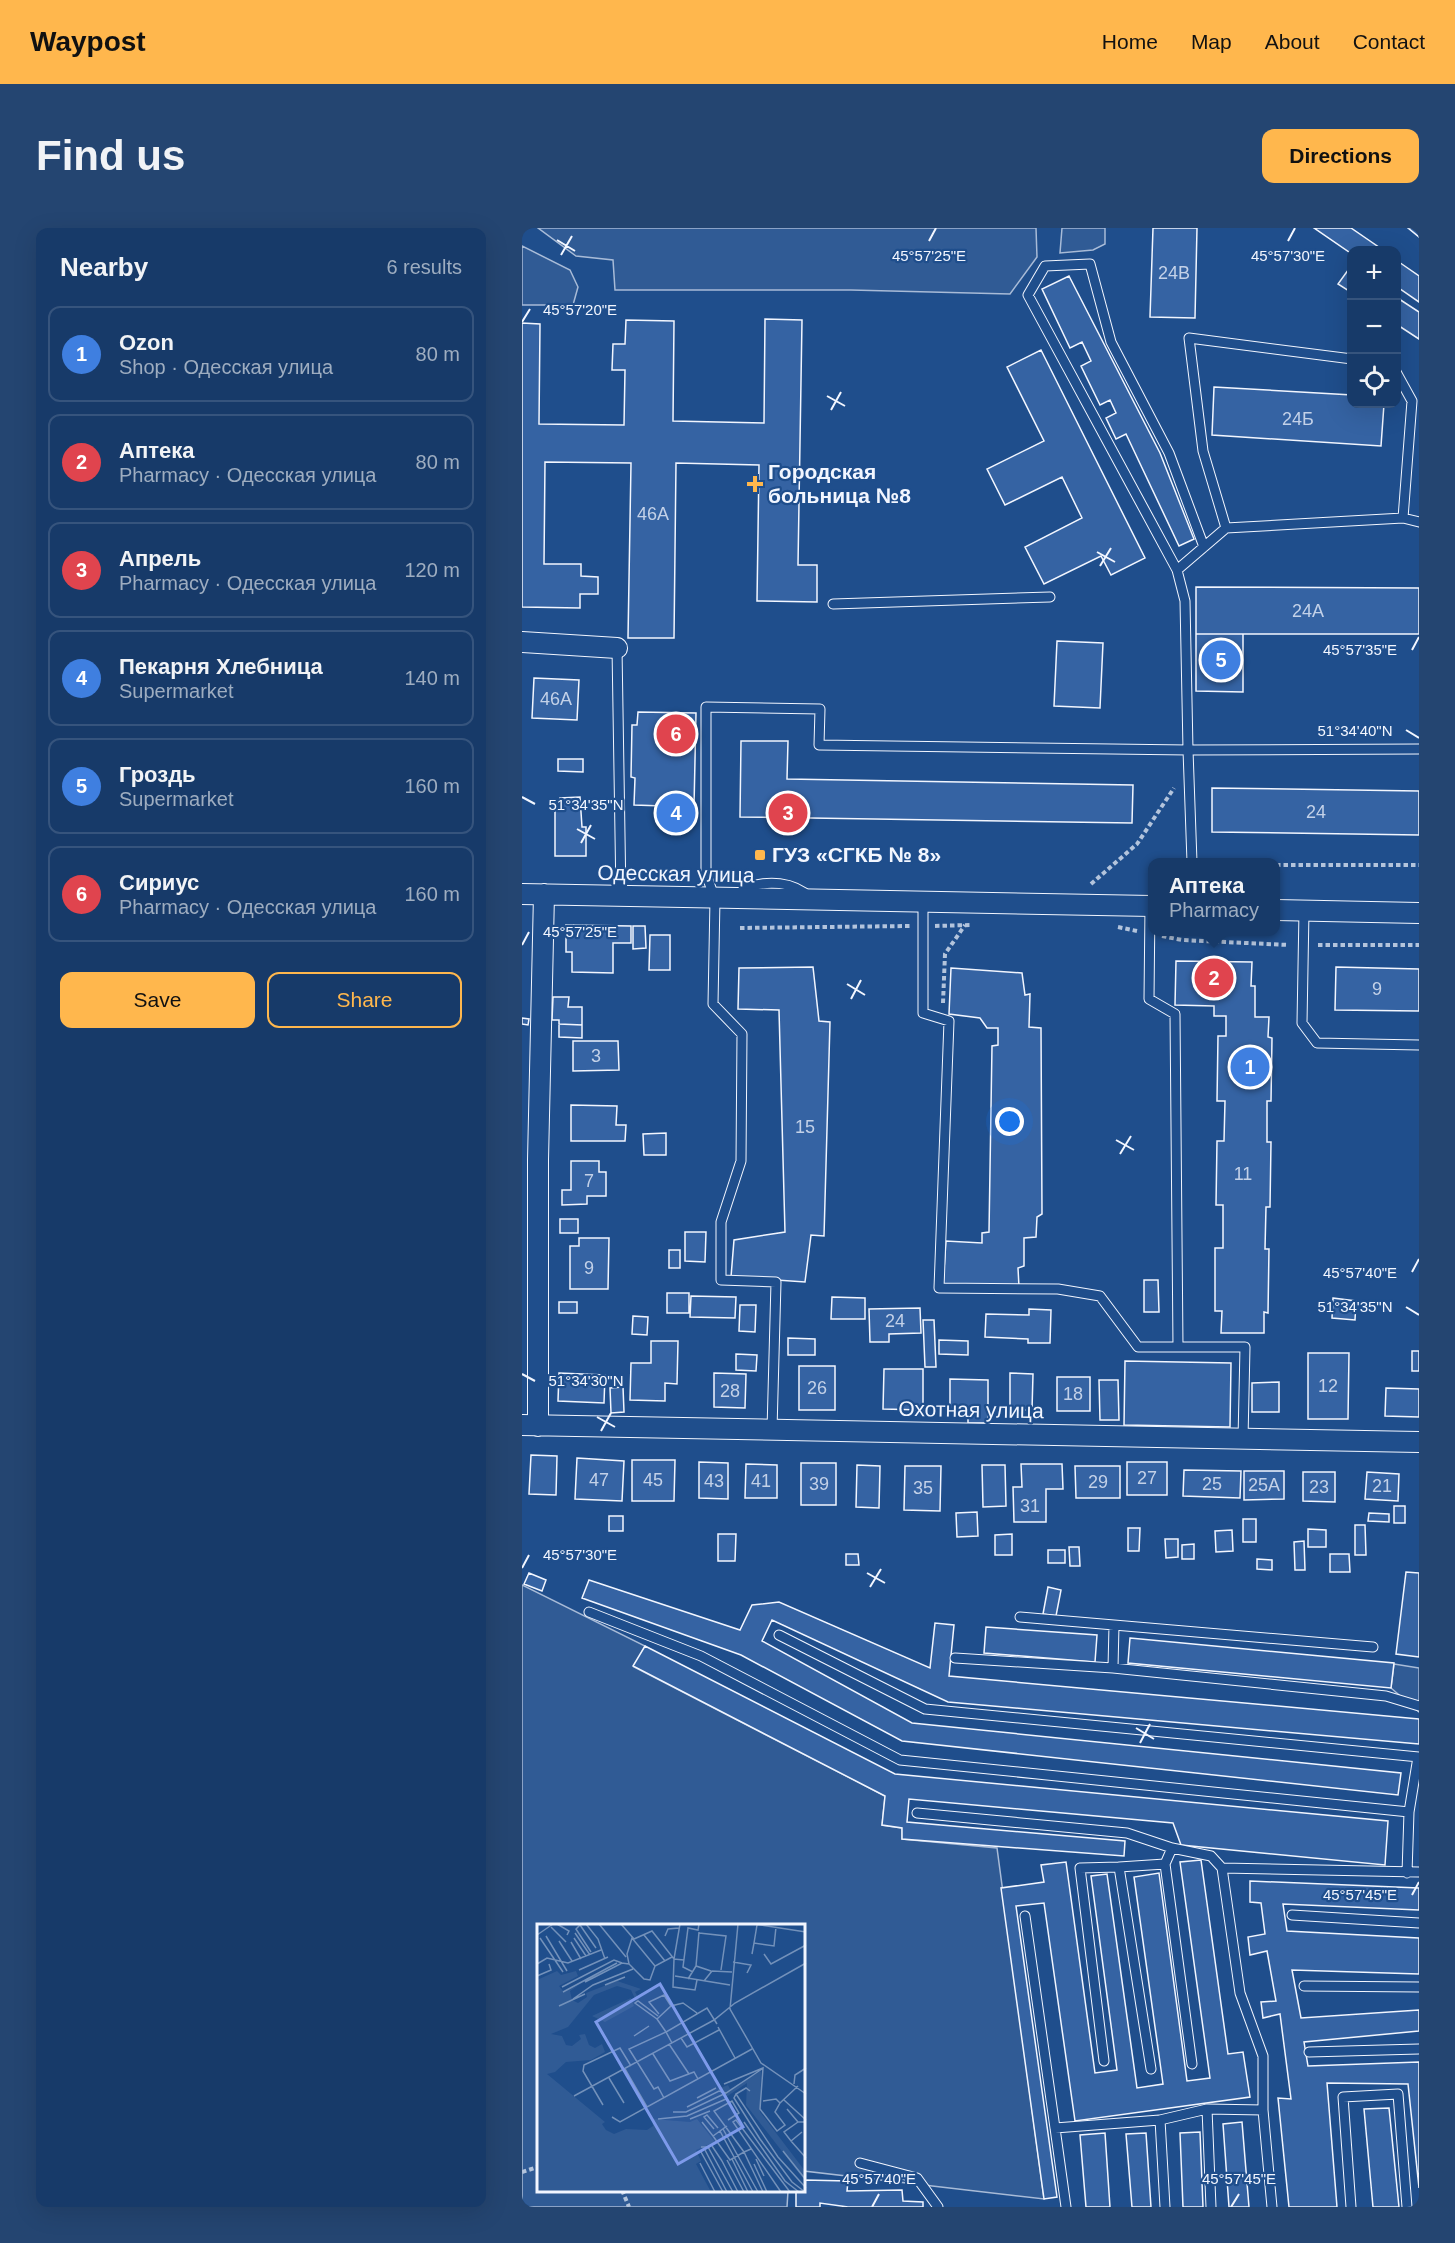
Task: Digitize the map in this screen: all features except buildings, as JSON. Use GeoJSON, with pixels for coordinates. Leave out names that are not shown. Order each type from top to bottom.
{"type":"FeatureCollection","features":[{"type":"Feature","properties":{"kind":"street"},"geometry":{"type":"LineString","coordinates":[[522,642],[617,648]]}},
{"type":"Feature","properties":{"kind":"street","name":"Одесская улица"},"geometry":{"type":"LineString","coordinates":[[522,894],[1148,906]]}},
{"type":"Feature","properties":{"kind":"street"},"geometry":{"type":"LineString","coordinates":[[530,1426],[544,894]]}},
{"type":"Feature","properties":{"kind":"street"},"geometry":{"type":"LineString","coordinates":[[1280,910],[1419,914]]}},
{"type":"Feature","properties":{"kind":"street","name":"Охотная улица"},"geometry":{"type":"LineString","coordinates":[[530,1426],[1419,1442]]}},
{"type":"Feature","properties":{"kind":"lane"},"geometry":{"type":"LineString","coordinates":[[1192,858],[1185,601],[1177,570],[1028,295],[1045,266],[1090,264],[1111,342],[1169,453],[1204,547]]}},
{"type":"Feature","properties":{"kind":"lane"},"geometry":{"type":"LineString","coordinates":[[1226,528],[1203,451],[1189,338],[1347,358]]}},
{"type":"Feature","properties":{"kind":"lane"},"geometry":{"type":"LineString","coordinates":[[1401,379],[1416,401],[1403,518]]}},
{"type":"Feature","properties":{"kind":"lane"},"geometry":{"type":"LineString","coordinates":[[1177,570],[1226,528],[1403,518],[1419,522]]}},
{"type":"Feature","properties":{"kind":"lane"},"geometry":{"type":"LineString","coordinates":[[833,604],[1050,597]]}},
{"type":"Feature","properties":{"kind":"lane"},"geometry":{"type":"LineString","coordinates":[[617,648],[621,897]]}},
{"type":"Feature","properties":{"kind":"lane"},"geometry":{"type":"LineString","coordinates":[[772,1431],[776,1282],[721,1280],[721,1222],[741,1161],[741,1034],[714,1004],[715,899],[706,874],[706,707],[820,709],[819,745],[1188,750],[1419,749]]}},
{"type":"Feature","properties":{"kind":"lane"},"geometry":{"type":"LineString","coordinates":[[923,901],[923,1013],[949,1021],[939,1288],[1059,1289],[1100,1296],[1138,1347],[1245,1347],[1243,1439]]}},
{"type":"Feature","properties":{"kind":"lane"},"geometry":{"type":"LineString","coordinates":[[1304,911],[1302,1023],[1317,1043],[1419,1045]]}},
{"type":"Feature","properties":{"kind":"lane"},"geometry":{"type":"LineString","coordinates":[[1149,936],[1149,999],[1175,1014],[1178,1347]]}},
{"type":"Feature","properties":{"kind":"lane"},"geometry":{"type":"LineString","coordinates":[[589,1612],[701,1656],[900,1760],[1409,1812]]}},
{"type":"Feature","properties":{"kind":"lane"},"geometry":{"type":"LineString","coordinates":[[1020,1617],[1373,1647]]}},
{"type":"Feature","properties":{"kind":"lane"},"geometry":{"type":"LineString","coordinates":[[1113,1668],[1114,1625]]}},
{"type":"Feature","properties":{"kind":"lane"},"geometry":{"type":"LineString","coordinates":[[778,1635],[925,1709],[1418,1757],[1409,1812],[1407,1873]]}},
{"type":"Feature","properties":{"kind":"lane"},"geometry":{"type":"LineString","coordinates":[[955,1658],[1113,1668],[1386,1696],[1419,1706]]}},
{"type":"Feature","properties":{"kind":"lane"},"geometry":{"type":"LineString","coordinates":[[917,1813],[1127,1833],[1172,1848],[1211,1856],[1222,1868],[1240,1993],[1263,2056],[1263,2110],[1272,2207]]}},
{"type":"Feature","properties":{"kind":"lane"},"geometry":{"type":"LineString","coordinates":[[1172,1848],[1165,1864],[1192,2064]]}},
{"type":"Feature","properties":{"kind":"lane"},"geometry":{"type":"LineString","coordinates":[[1104,2061],[1080,1868],[1165,1864]]}},
{"type":"Feature","properties":{"kind":"lane"},"geometry":{"type":"LineString","coordinates":[[1119,1867],[1150,2069]]}},
{"type":"Feature","properties":{"kind":"lane"},"geometry":{"type":"LineString","coordinates":[[1222,1868],[1419,1872]]}},
{"type":"Feature","properties":{"kind":"lane"},"geometry":{"type":"LineString","coordinates":[[1292,1915],[1419,1923]]}},
{"type":"Feature","properties":{"kind":"lane"},"geometry":{"type":"LineString","coordinates":[[1024,1916],[1066,2207]]}},
{"type":"Feature","properties":{"kind":"lane"},"geometry":{"type":"LineString","coordinates":[[1304,1986],[1419,1987]]}},
{"type":"Feature","properties":{"kind":"lane"},"geometry":{"type":"LineString","coordinates":[[1309,2052],[1419,2049]]}},
{"type":"Feature","properties":{"kind":"lane"},"geometry":{"type":"LineString","coordinates":[[1351,2207],[1343,2097],[1398,2094],[1407,2207]]}},
{"type":"Feature","properties":{"kind":"lane"},"geometry":{"type":"LineString","coordinates":[[1055,2128],[1160,2120],[1207,2109],[1263,2110]]}},
{"type":"Feature","properties":{"kind":"lane"},"geometry":{"type":"LineString","coordinates":[[1207,2109],[1211,2207]]}},
{"type":"Feature","properties":{"kind":"lane"},"geometry":{"type":"LineString","coordinates":[[1160,2120],[1165,2207]]}},
{"type":"Feature","properties":{"kind":"lane"},"geometry":{"type":"LineString","coordinates":[[860,2163],[917,2178],[938,2207]]}},
{"type":"Feature","properties":{"kind":"path"},"geometry":{"type":"LineString","coordinates":[[1091,884],[1137,844],[1189,766]]}},
{"type":"Feature","properties":{"kind":"path"},"geometry":{"type":"LineString","coordinates":[[1280,865],[1419,865]]}},
{"type":"Feature","properties":{"kind":"path"},"geometry":{"type":"LineString","coordinates":[[943,1019],[945,954],[964,925]]}},
{"type":"Feature","properties":{"kind":"path"},"geometry":{"type":"LineString","coordinates":[[740,928],[975,925]]}},
{"type":"Feature","properties":{"kind":"path"},"geometry":{"type":"LineString","coordinates":[[1115,927],[1148,934]]}},
{"type":"Feature","properties":{"kind":"path"},"geometry":{"type":"LineString","coordinates":[[1161,936],[1192,941],[1304,945],[1419,945]]}},
{"type":"Feature","properties":{"kind":"path"},"geometry":{"type":"LineString","coordinates":[[522,2172],[537,2167]]}},
{"type":"Feature","properties":{"kind":"path"},"geometry":{"type":"LineString","coordinates":[[623,2192],[629,2207]]}},
{"type":"Feature","properties":{"kind":"shaded area"},"geometry":{"type":"Polygon","coordinates":[[[538,228],[1036,228],[1037,257],[1010,294],[851,290],[615,290],[613,260],[576,256],[538,228]]]}},
{"type":"Feature","properties":{"kind":"shaded area"},"geometry":{"type":"Polygon","coordinates":[[[1062,228],[1105,228],[1105,244],[1093,250],[1060,253],[1062,228]]]}},
{"type":"Feature","properties":{"kind":"shaded area"},"geometry":{"type":"Polygon","coordinates":[[[522,246],[570,270],[578,287],[573,305],[522,305],[522,246]]]}},
{"type":"Feature","properties":{"kind":"shaded area"},"geometry":{"type":"Polygon","coordinates":[[[522,1585],[645,1646],[634,1667],[885,1796],[882,1825],[902,1828],[902,1839],[997,1848],[1044,2199],[806,2171],[806,1924],[537,1924],[537,2192],[788,2192],[787,2207],[522,2207],[522,1585]]]}},
{"type":"Feature","properties":{"kind":"shaded area"},"geometry":{"type":"Polygon","coordinates":[[[1394,1664],[1419,1668],[1419,1712],[1391,1688],[1394,1664]]]}},
{"type":"Feature","properties":{"kind":"place","name":"Городская больница №8"},"geometry":{"type":"Point","coordinates":[755,484]}},
{"type":"Feature","properties":{"kind":"place","name":"Гроздь"},"geometry":{"type":"Point","coordinates":[1221,660]}},
{"type":"Feature","properties":{"kind":"place","name":"Сириус"},"geometry":{"type":"Point","coordinates":[676,734]}},
{"type":"Feature","properties":{"kind":"place","name":"Пекарня Хлебница"},"geometry":{"type":"Point","coordinates":[676,813]}},
{"type":"Feature","properties":{"kind":"place","name":"Апрель"},"geometry":{"type":"Point","coordinates":[788,813]}},
{"type":"Feature","properties":{"kind":"place","name":"ГУЗ «СГКБ № 8»"},"geometry":{"type":"Point","coordinates":[760,855]}},
{"type":"Feature","properties":{"kind":"place","name":"Аптека"},"geometry":{"type":"Point","coordinates":[1214,978]}},
{"type":"Feature","properties":{"kind":"place","name":"Ozon"},"geometry":{"type":"Point","coordinates":[1250,1067]}}]}
